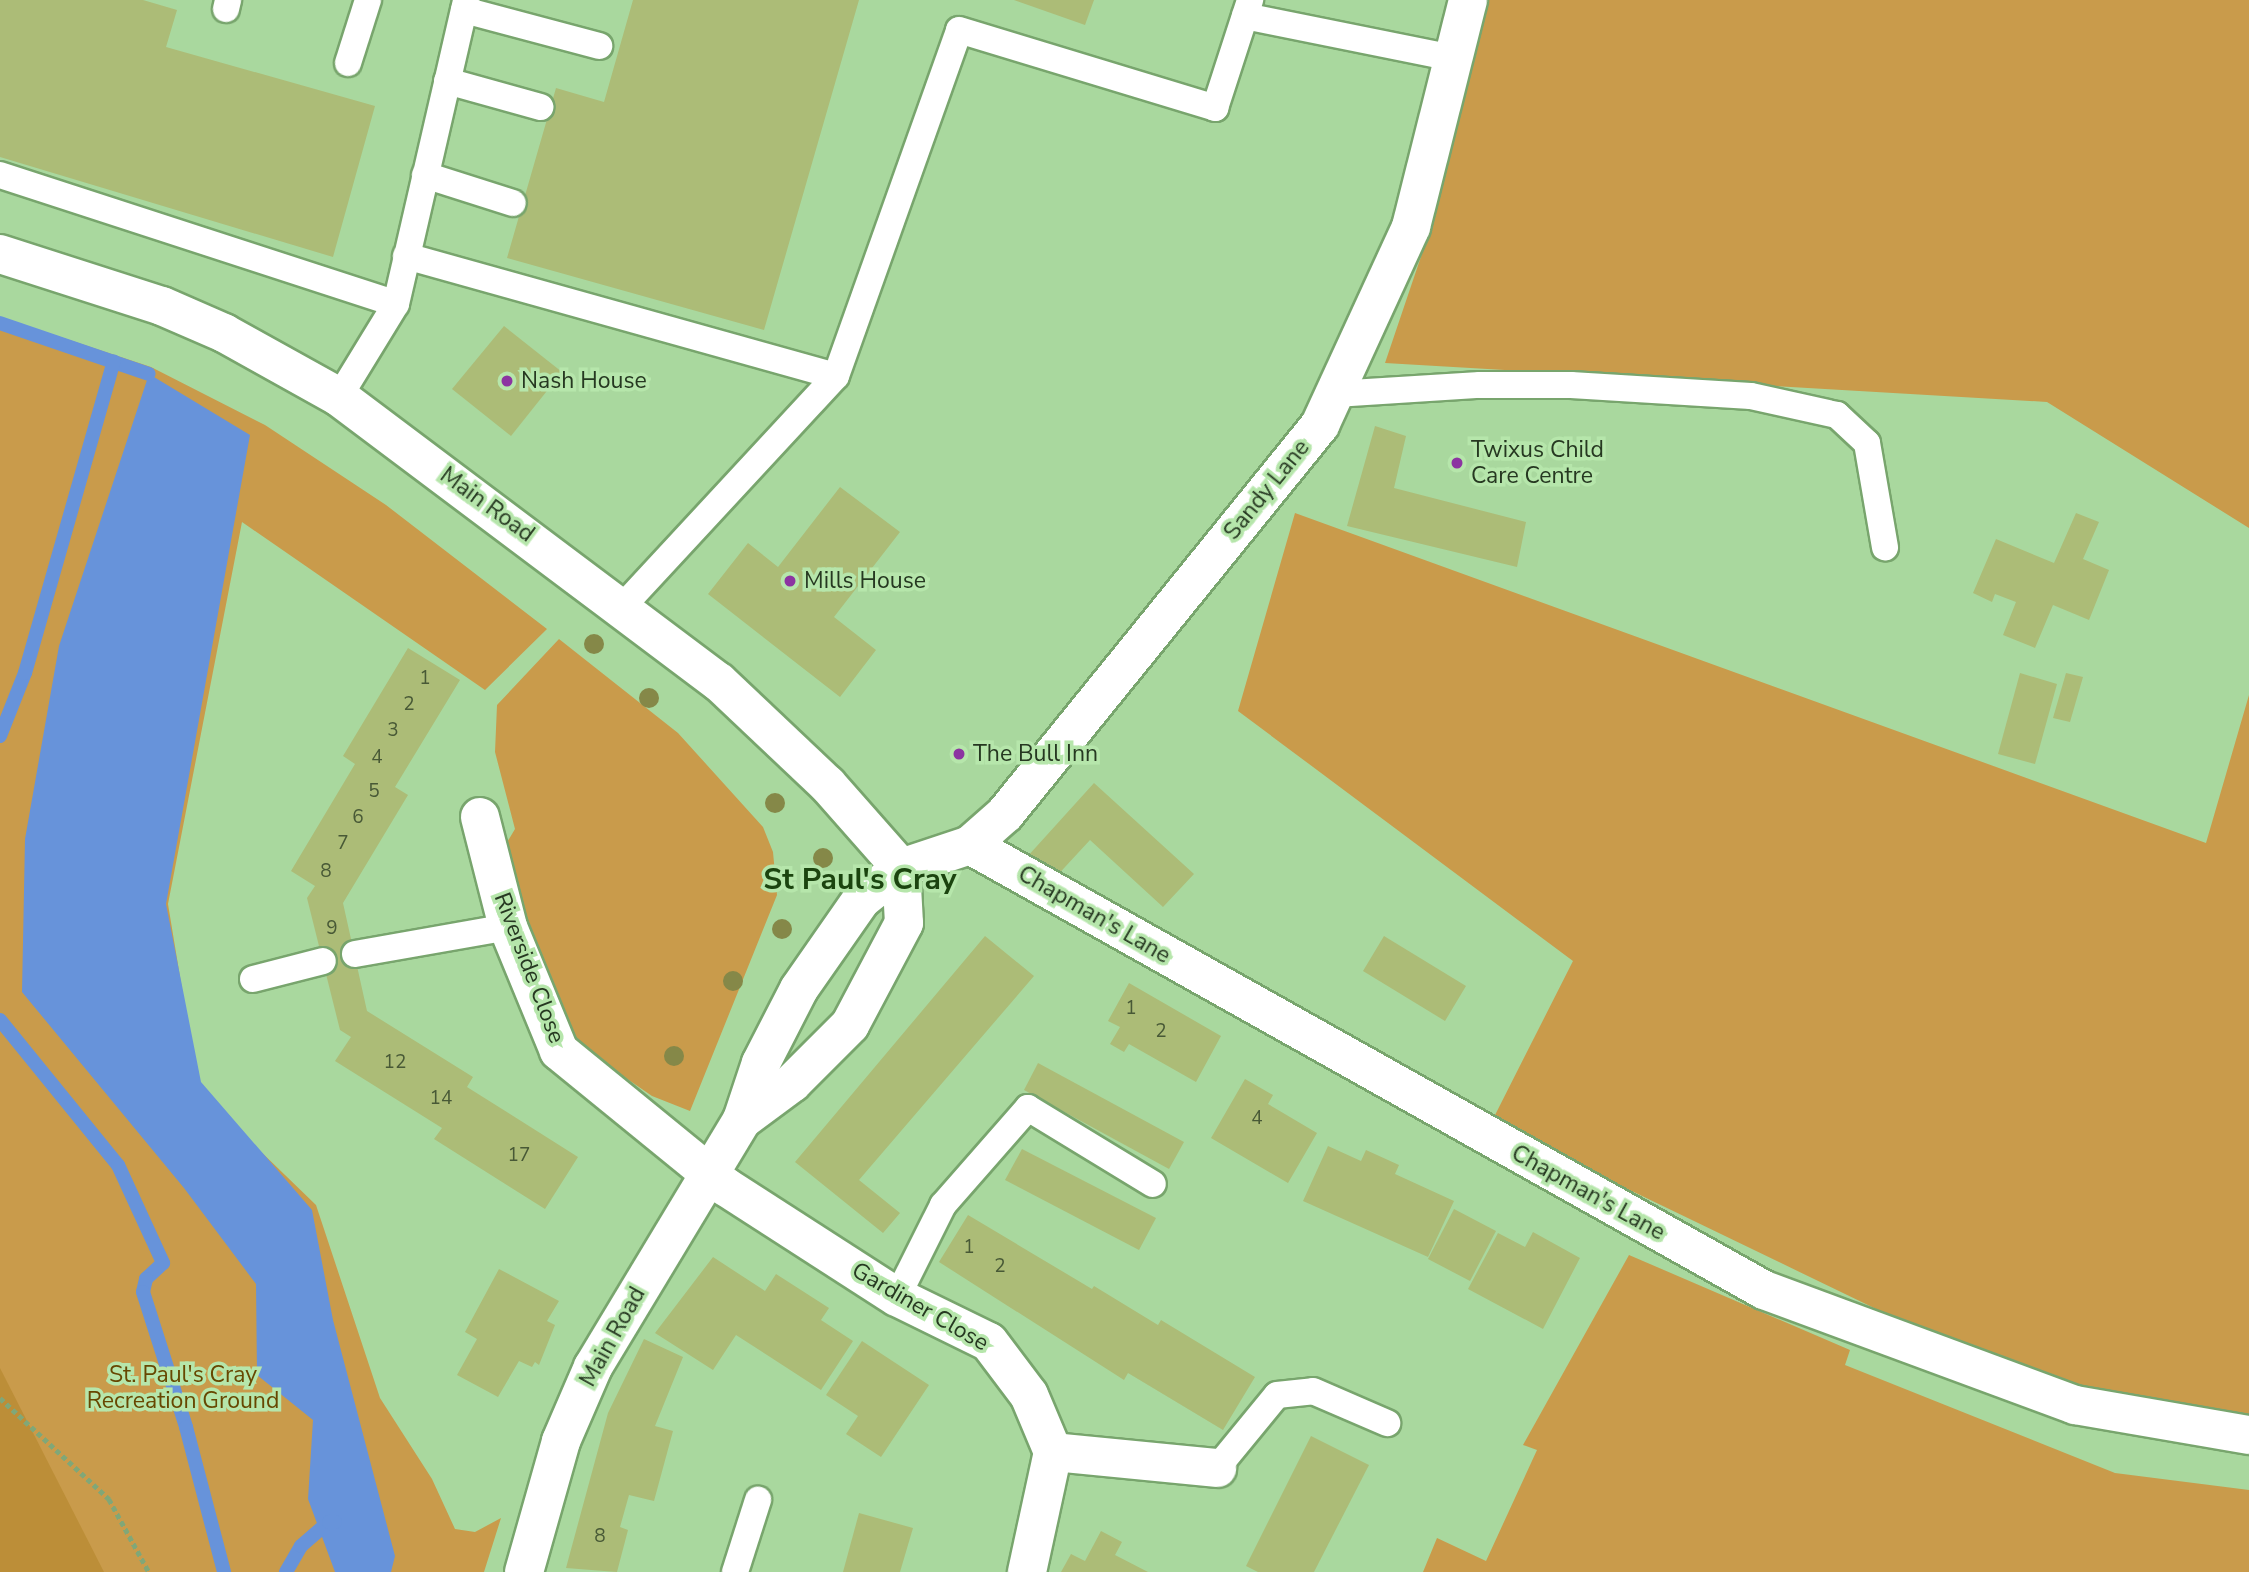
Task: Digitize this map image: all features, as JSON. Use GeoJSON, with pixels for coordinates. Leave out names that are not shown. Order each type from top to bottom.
{"type":"FeatureCollection","features":[{"type":"Feature","properties":{"kind":"street","name":"Sandy Lane"},"geometry":{"type":"LineString","coordinates":[[901,867],[970,845],[1005,814],[1320,425],[1410,227],[1468,0]]}},
{"type":"Feature","properties":{"kind":"street","name":"Main Road"},"geometry":{"type":"LineString","coordinates":[[0,254],[162,306],[224,333],[339,397],[623,606],[748,710],[827,784],[901,867],[904,923],[850,1024],[792,1083],[742,1120]]}},
{"type":"Feature","properties":{"kind":"street","name":"Riverside Close"},"geometry":{"type":"LineString","coordinates":[[480,817],[508,927],[559,1051],[711,1175]]}},
{"type":"Feature","properties":{"kind":"street","name":"Chapman's Lane"},"geometry":{"type":"LineString","coordinates":[[970,845],[1764,1290],[2075,1405],[2249,1435]]}},
{"type":"Feature","properties":{"kind":"street","name":"Main Road"},"geometry":{"type":"LineString","coordinates":[[524,1572],[561,1441],[593,1367],[742,1120],[761,1063],[799,989],[861,900],[901,867]]}},
{"type":"Feature","properties":{"kind":"street","name":"Gardiner Close"},"geometry":{"type":"LineString","coordinates":[[711,1175],[897,1297],[989,1342],[1029,1395],[1053,1452]]}},
{"type":"Feature","properties":{"kind":"street"},"geometry":{"type":"LineString","coordinates":[[1027,1572],[1053,1452],[1217,1468]]}},
{"type":"Feature","properties":{"kind":"lane"},"geometry":{"type":"LineString","coordinates":[[348,63],[368,0]]}},
{"type":"Feature","properties":{"kind":"lane"},"geometry":{"type":"LineString","coordinates":[[339,397],[396,304],[465,5],[599,46]]}},
{"type":"Feature","properties":{"kind":"lane"},"geometry":{"type":"LineString","coordinates":[[623,606],[836,376],[959,30],[1215,108],[1248,8],[1453,58]]}},
{"type":"Feature","properties":{"kind":"lane"},"geometry":{"type":"LineString","coordinates":[[447,81],[540,107]]}},
{"type":"Feature","properties":{"kind":"lane"},"geometry":{"type":"LineString","coordinates":[[0,175],[396,304]]}},
{"type":"Feature","properties":{"kind":"lane"},"geometry":{"type":"LineString","coordinates":[[425,175],[513,203]]}},
{"type":"Feature","properties":{"kind":"lane"},"geometry":{"type":"LineString","coordinates":[[406,257],[836,376]]}},
{"type":"Feature","properties":{"kind":"lane"},"geometry":{"type":"LineString","coordinates":[[1335,394],[1480,385],[1571,385],[1751,396],[1837,415],[1867,443],[1885,547]]}},
{"type":"Feature","properties":{"kind":"lane"},"geometry":{"type":"LineString","coordinates":[[355,954],[508,927]]}},
{"type":"Feature","properties":{"kind":"lane"},"geometry":{"type":"LineString","coordinates":[[253,979],[323,961]]}},
{"type":"Feature","properties":{"kind":"lane"},"geometry":{"type":"LineString","coordinates":[[897,1297],[943,1205],[1028,1108],[1153,1184]]}},
{"type":"Feature","properties":{"kind":"lane"},"geometry":{"type":"LineString","coordinates":[[1217,1468],[1277,1395],[1313,1391],[1387,1423]]}},
{"type":"Feature","properties":{"kind":"lane"},"geometry":{"type":"LineString","coordinates":[[735,1572],[758,1500]]}},
{"type":"Feature","properties":{"kind":"path"},"geometry":{"type":"LineString","coordinates":[[1,1398],[109,1499],[149,1572]]}},
{"type":"Feature","properties":{"kind":"green space"},"geometry":{"type":"Polygon","coordinates":[[[1471,0],[2249,0],[2249,528],[2047,402],[1385,363],[1431,227],[1458,47],[1471,0]]]}},
{"type":"Feature","properties":{"kind":"green space","name":"St. Paul's Cray Recreation Ground"},"geometry":{"type":"Polygon","coordinates":[[[0,317],[151,367],[265,425],[386,505],[547,629],[485,690],[242,522],[168,904],[199,1092],[316,1205],[380,1398],[432,1479],[455,1529],[475,1532],[501,1518],[484,1572],[0,1572],[0,317]]]}},
{"type":"Feature","properties":{"kind":"green space"},"geometry":{"type":"Polygon","coordinates":[[[1295,513],[2206,843],[2249,695],[2249,1419],[2075,1405],[1491,1123],[1573,961],[1238,711],[1295,513]]]}},
{"type":"Feature","properties":{"kind":"green space"},"geometry":{"type":"Polygon","coordinates":[[[559,639],[678,733],[763,827],[773,852],[777,895],[690,1111],[652,1096],[575,1043],[549,998],[506,844],[515,829],[495,752],[497,705],[559,639]]]}},
{"type":"Feature","properties":{"kind":"green space"},"geometry":{"type":"Polygon","coordinates":[[[1629,1255],[1850,1350],[1845,1365],[2115,1473],[2249,1490],[2249,1572],[1423,1572],[1437,1538],[1486,1561],[1537,1450],[1523,1445],[1629,1255]]]}},
{"type":"Feature","properties":{"kind":"shaded area"},"geometry":{"type":"Polygon","coordinates":[[[0,1368],[104,1572],[0,1572],[0,1368]]]}},
{"type":"Feature","properties":{"kind":"water"},"geometry":{"type":"Polygon","coordinates":[[[149,374],[250,435],[166,904],[201,1082],[312,1210],[333,1320],[395,1556],[391,1572],[335,1572],[308,1499],[313,1420],[257,1375],[256,1284],[184,1188],[22,992],[25,839],[59,646],[149,374]]]}},
{"type":"Feature","properties":{"kind":"building"},"geometry":{"type":"Polygon","coordinates":[[[0,0],[143,0],[177,10],[166,47],[375,106],[333,257],[0,157],[0,0]]]}},
{"type":"Feature","properties":{"kind":"building"},"geometry":{"type":"Polygon","coordinates":[[[633,0],[859,0],[764,330],[507,258],[556,88],[604,102],[633,0]]]}},
{"type":"Feature","properties":{"kind":"building"},"geometry":{"type":"Polygon","coordinates":[[[1014,0],[1094,0],[1085,25],[1014,0]]]}},
{"type":"Feature","properties":{"kind":"building","name":"Nash House"},"geometry":{"type":"Polygon","coordinates":[[[504,326],[562,372],[511,436],[452,389],[504,326]]]}},
{"type":"Feature","properties":{"kind":"building"},"geometry":{"type":"Polygon","coordinates":[[[1375,426],[1406,436],[1394,488],[1526,522],[1517,567],[1347,526],[1375,426]]]}},
{"type":"Feature","properties":{"kind":"building","name":"Mills House"},"geometry":{"type":"Polygon","coordinates":[[[840,487],[900,532],[834,617],[876,650],[840,697],[708,594],[748,543],[778,567],[840,487]]]}},
{"type":"Feature","properties":{"kind":"building"},"geometry":{"type":"Polygon","coordinates":[[[2076,513],[2099,522],[2083,559],[2109,570],[2089,620],[2053,605],[2035,648],[2003,635],[2016,602],[1995,594],[1992,602],[1973,593],[1996,539],[2054,563],[2076,513]]]}},
{"type":"Feature","properties":{"kind":"building"},"geometry":{"type":"Polygon","coordinates":[[[408,648],[460,680],[395,787],[408,795],[343,903],[367,1011],[473,1077],[467,1087],[578,1157],[545,1209],[434,1139],[442,1128],[335,1061],[351,1037],[340,1030],[307,898],[315,886],[291,871],[355,764],[343,756],[408,648]]]}},
{"type":"Feature","properties":{"kind":"building"},"geometry":{"type":"Polygon","coordinates":[[[2020,673],[2057,684],[2035,764],[1998,754],[2020,673]]]}},
{"type":"Feature","properties":{"kind":"building"},"geometry":{"type":"Polygon","coordinates":[[[2066,673],[2083,677],[2070,722],[2053,718],[2066,673]]]}},
{"type":"Feature","properties":{"kind":"building"},"geometry":{"type":"Polygon","coordinates":[[[1094,783],[1194,874],[1163,907],[1090,840],[1053,880],[1027,857],[1094,783]]]}},
{"type":"Feature","properties":{"kind":"building"},"geometry":{"type":"Polygon","coordinates":[[[985,936],[1034,976],[859,1180],[900,1213],[883,1233],[795,1162],[985,936]]]}},
{"type":"Feature","properties":{"kind":"building"},"geometry":{"type":"Polygon","coordinates":[[[1384,936],[1466,986],[1445,1021],[1363,971],[1384,936]]]}},
{"type":"Feature","properties":{"kind":"building"},"geometry":{"type":"Polygon","coordinates":[[[1129,983],[1221,1036],[1196,1082],[1129,1044],[1124,1052],[1110,1044],[1120,1027],[1108,1021],[1129,983]]]}},
{"type":"Feature","properties":{"kind":"building"},"geometry":{"type":"Polygon","coordinates":[[[1038,1063],[1184,1142],[1169,1169],[1024,1090],[1038,1063]]]}},
{"type":"Feature","properties":{"kind":"building"},"geometry":{"type":"Polygon","coordinates":[[[1245,1079],[1273,1095],[1268,1104],[1317,1133],[1288,1183],[1211,1138],[1245,1079]]]}},
{"type":"Feature","properties":{"kind":"building"},"geometry":{"type":"Polygon","coordinates":[[[1328,1146],[1361,1161],[1366,1150],[1399,1165],[1395,1174],[1454,1201],[1428,1257],[1303,1201],[1328,1146]]]}},
{"type":"Feature","properties":{"kind":"building"},"geometry":{"type":"Polygon","coordinates":[[[1022,1149],[1156,1218],[1139,1250],[1005,1180],[1022,1149]]]}},
{"type":"Feature","properties":{"kind":"building"},"geometry":{"type":"Polygon","coordinates":[[[1454,1209],[1496,1231],[1470,1281],[1428,1259],[1454,1209]]]}},
{"type":"Feature","properties":{"kind":"building"},"geometry":{"type":"Polygon","coordinates":[[[968,1215],[1092,1289],[1094,1286],[1158,1325],[1161,1320],[1255,1377],[1223,1430],[1128,1373],[1124,1380],[939,1262],[968,1215]]]}},
{"type":"Feature","properties":{"kind":"building"},"geometry":{"type":"Polygon","coordinates":[[[1533,1232],[1580,1258],[1543,1329],[1468,1289],[1498,1233],[1525,1247],[1533,1232]]]}},
{"type":"Feature","properties":{"kind":"building"},"geometry":{"type":"Polygon","coordinates":[[[713,1257],[765,1291],[776,1274],[829,1308],[821,1320],[853,1341],[821,1390],[736,1335],[713,1370],[655,1333],[713,1257]]]}},
{"type":"Feature","properties":{"kind":"building"},"geometry":{"type":"Polygon","coordinates":[[[499,1269],[559,1301],[547,1321],[555,1325],[539,1365],[535,1362],[532,1367],[519,1361],[498,1397],[457,1375],[477,1339],[465,1332],[499,1269]]]}},
{"type":"Feature","properties":{"kind":"building"},"geometry":{"type":"Polygon","coordinates":[[[644,1339],[683,1357],[655,1426],[673,1431],[654,1501],[629,1495],[620,1527],[628,1530],[617,1572],[566,1568],[608,1413],[644,1339]]]}},
{"type":"Feature","properties":{"kind":"building"},"geometry":{"type":"Polygon","coordinates":[[[862,1341],[929,1385],[881,1457],[846,1434],[858,1416],[826,1395],[862,1341]]]}},
{"type":"Feature","properties":{"kind":"building"},"geometry":{"type":"Polygon","coordinates":[[[1311,1436],[1369,1465],[1314,1572],[1258,1572],[1246,1566],[1311,1436]]]}},
{"type":"Feature","properties":{"kind":"building"},"geometry":{"type":"Polygon","coordinates":[[[859,1513],[913,1528],[900,1572],[843,1572],[859,1513]]]}},
{"type":"Feature","properties":{"kind":"building"},"geometry":{"type":"Polygon","coordinates":[[[1101,1531],[1122,1542],[1115,1555],[1148,1572],[1061,1572],[1071,1554],[1085,1561],[1101,1531]]]}},
{"type":"Feature","properties":{"kind":"waterway"},"geometry":{"type":"LineString","coordinates":[[0,323],[149,374]]}},
{"type":"Feature","properties":{"kind":"waterway"},"geometry":{"type":"LineString","coordinates":[[0,736],[25,673],[114,361]]}},
{"type":"Feature","properties":{"kind":"waterway"},"geometry":{"type":"LineString","coordinates":[[0,1020],[118,1165],[163,1263],[146,1279],[143,1292],[186,1427],[224,1572]]}},
{"type":"Feature","properties":{"kind":"waterway"},"geometry":{"type":"LineString","coordinates":[[286,1572],[301,1546],[329,1522],[335,1522]]}},
{"type":"Feature","properties":{"kind":"place","name":"Nash House"},"geometry":{"type":"Point","coordinates":[507,381]}},
{"type":"Feature","properties":{"kind":"place","name":"Twixus Child Care Centre"},"geometry":{"type":"Point","coordinates":[1457,463]}},
{"type":"Feature","properties":{"kind":"place","name":"Mills House"},"geometry":{"type":"Point","coordinates":[790,581]}},
{"type":"Feature","properties":{"kind":"place","name":"The Bull Inn"},"geometry":{"type":"Point","coordinates":[959,754]}},
{"type":"Feature","properties":{"kind":"district","name":"St Paul's Cray"},"geometry":{"type":"Point","coordinates":[860,880]}}]}
